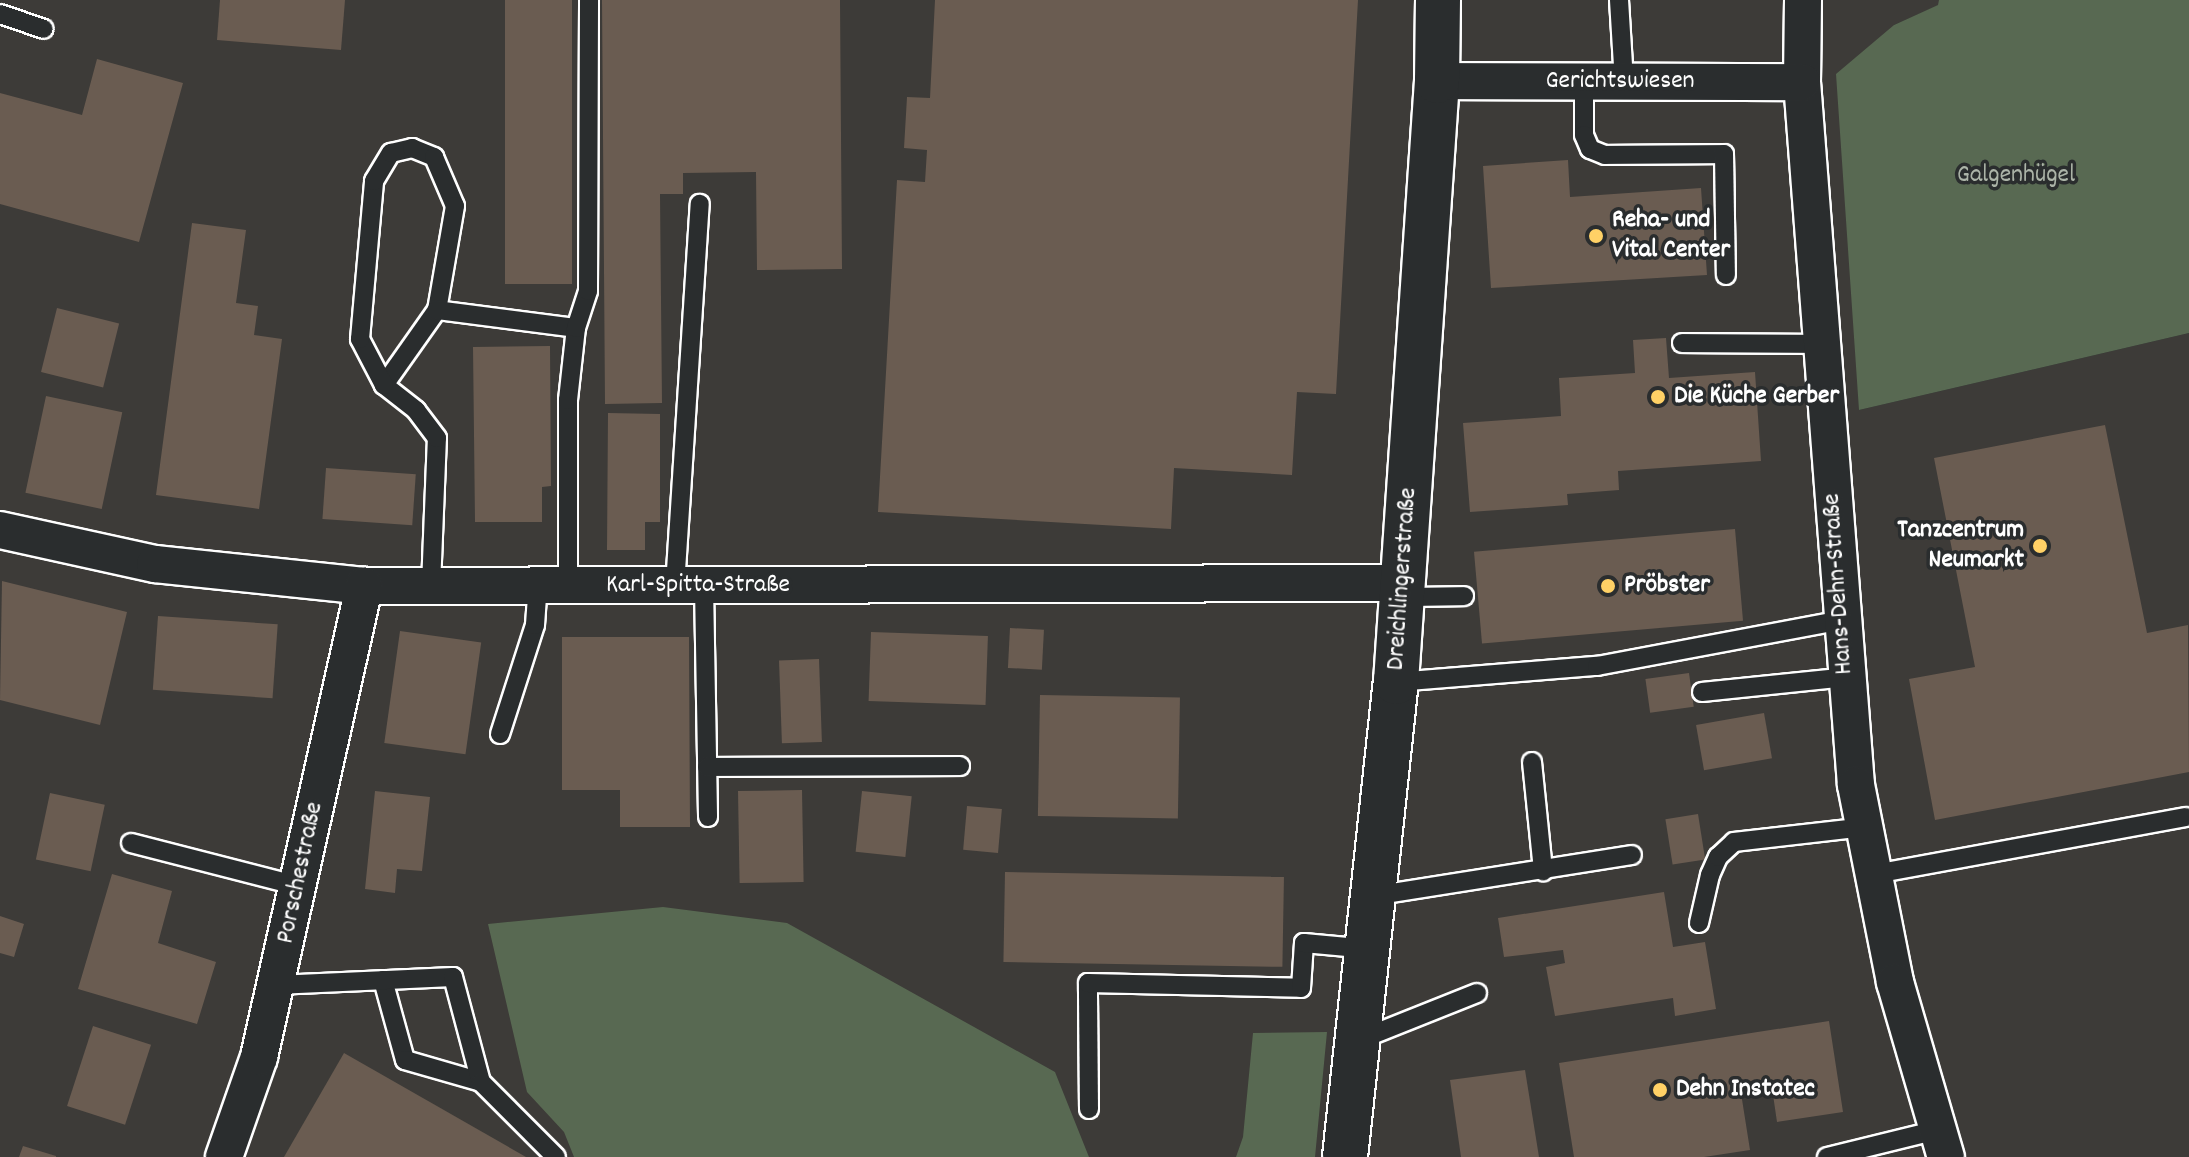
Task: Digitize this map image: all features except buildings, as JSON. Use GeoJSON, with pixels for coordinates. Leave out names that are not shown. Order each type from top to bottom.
{"type":"FeatureCollection","features":[{"type":"Feature","properties":{"kind":"street","name":"Dreichlingerstraße"},"geometry":{"type":"LineString","coordinates":[[1345,1157],[1396,682],[1437,81],[1438,0]]}},
{"type":"Feature","properties":{"kind":"street","name":"Hans-Dehn-Straße"},"geometry":{"type":"LineString","coordinates":[[1803,0],[1802,82],[1856,785],[1895,982],[1942,1144]]}},
{"type":"Feature","properties":{"kind":"street","name":"Gerichtswiesen"},"geometry":{"type":"LineString","coordinates":[[1437,81],[1802,82]]}},
{"type":"Feature","properties":{"kind":"street","name":"Karl-Spitta-Straße"},"geometry":{"type":"LineString","coordinates":[[0,530],[155,564],[364,586],[1400,590]]}},
{"type":"Feature","properties":{"kind":"street","name":"Porschestraße"},"geometry":{"type":"LineString","coordinates":[[224,1157],[259,1057],[364,586]]}},
{"type":"Feature","properties":{"kind":"lane"},"geometry":{"type":"LineString","coordinates":[[500,734],[535,625],[553,586],[576,328],[588,291],[589,0]]}},
{"type":"Feature","properties":{"kind":"lane"},"geometry":{"type":"LineString","coordinates":[[1619,0],[1624,82]]}},
{"type":"Feature","properties":{"kind":"lane"},"geometry":{"type":"LineString","coordinates":[[0,14],[44,29]]}},
{"type":"Feature","properties":{"kind":"lane"},"geometry":{"type":"LineString","coordinates":[[1584,82],[1584,135],[1590,149],[1605,155],[1724,154],[1726,275]]}},
{"type":"Feature","properties":{"kind":"lane"},"geometry":{"type":"LineString","coordinates":[[384,385],[437,310],[455,206],[434,157],[412,148],[391,153],[374,181],[360,339],[384,385],[416,410],[437,438],[431,586]]}},
{"type":"Feature","properties":{"kind":"lane"},"geometry":{"type":"LineString","coordinates":[[700,204],[689,586],[707,767],[708,817]]}},
{"type":"Feature","properties":{"kind":"lane"},"geometry":{"type":"LineString","coordinates":[[437,310],[576,328]]}},
{"type":"Feature","properties":{"kind":"lane"},"geometry":{"type":"LineString","coordinates":[[1682,343],[1822,344]]}},
{"type":"Feature","properties":{"kind":"lane"},"geometry":{"type":"LineString","coordinates":[[1400,590],[1464,596]]}},
{"type":"Feature","properties":{"kind":"lane"},"geometry":{"type":"LineString","coordinates":[[1396,682],[1597,666],[1842,620]]}},
{"type":"Feature","properties":{"kind":"lane"},"geometry":{"type":"LineString","coordinates":[[1702,692],[1846,677]]}},
{"type":"Feature","properties":{"kind":"lane"},"geometry":{"type":"LineString","coordinates":[[1532,762],[1543,871]]}},
{"type":"Feature","properties":{"kind":"lane"},"geometry":{"type":"LineString","coordinates":[[707,767],[960,766]]}},
{"type":"Feature","properties":{"kind":"lane"},"geometry":{"type":"LineString","coordinates":[[1875,874],[2186,817]]}},
{"type":"Feature","properties":{"kind":"lane"},"geometry":{"type":"LineString","coordinates":[[1699,923],[1710,875],[1726,846],[1745,839],[1866,827]]}},
{"type":"Feature","properties":{"kind":"lane"},"geometry":{"type":"LineString","coordinates":[[131,843],[298,886]]}},
{"type":"Feature","properties":{"kind":"lane"},"geometry":{"type":"LineString","coordinates":[[1373,896],[1632,855]]}},
{"type":"Feature","properties":{"kind":"lane"},"geometry":{"type":"LineString","coordinates":[[1089,1109],[1088,983],[1301,988],[1304,943],[1369,949]]}},
{"type":"Feature","properties":{"kind":"lane"},"geometry":{"type":"LineString","coordinates":[[276,985],[453,977],[481,1082]]}},
{"type":"Feature","properties":{"kind":"lane"},"geometry":{"type":"LineString","coordinates":[[383,980],[405,1060],[481,1082],[556,1157]]}},
{"type":"Feature","properties":{"kind":"lane"},"geometry":{"type":"LineString","coordinates":[[1359,1040],[1477,993]]}},
{"type":"Feature","properties":{"kind":"lane"},"geometry":{"type":"LineString","coordinates":[[1827,1157],[1942,1144]]}},
{"type":"Feature","properties":{"kind":"shaded area"},"geometry":{"type":"Polygon","coordinates":[[[0,0],[1939,0],[1939,5],[1894,25],[1859,410],[2189,333],[2189,1157],[0,1157],[0,0]]]}},
{"type":"Feature","properties":{"kind":"green space","name":"Galgenhügel"},"geometry":{"type":"Polygon","coordinates":[[[1939,0],[2189,0],[2189,333],[1859,410],[1836,74],[1894,25],[1938,5],[1939,0]]]}},
{"type":"Feature","properties":{"kind":"green space"},"geometry":{"type":"Polygon","coordinates":[[[663,907],[787,923],[1055,1072],[1089,1157],[574,1157],[564,1132],[527,1092],[488,924],[663,907]]]}},
{"type":"Feature","properties":{"kind":"green space"},"geometry":{"type":"Polygon","coordinates":[[[1327,1032],[1315,1157],[1236,1157],[1243,1137],[1253,1033],[1327,1032]]]}},
{"type":"Feature","properties":{"kind":"place","name":"Reha- und Vital Center"},"geometry":{"type":"Point","coordinates":[1596,236]}},
{"type":"Feature","properties":{"kind":"place","name":"Die Küche Gerber"},"geometry":{"type":"Point","coordinates":[1658,397]}},
{"type":"Feature","properties":{"kind":"place","name":"Tanzcentrum Neumarkt"},"geometry":{"type":"Point","coordinates":[2040,546]}},
{"type":"Feature","properties":{"kind":"place","name":"Pröbster"},"geometry":{"type":"Point","coordinates":[1608,586]}},
{"type":"Feature","properties":{"kind":"place","name":"Dehn Instatec"},"geometry":{"type":"Point","coordinates":[1660,1090]}}]}
